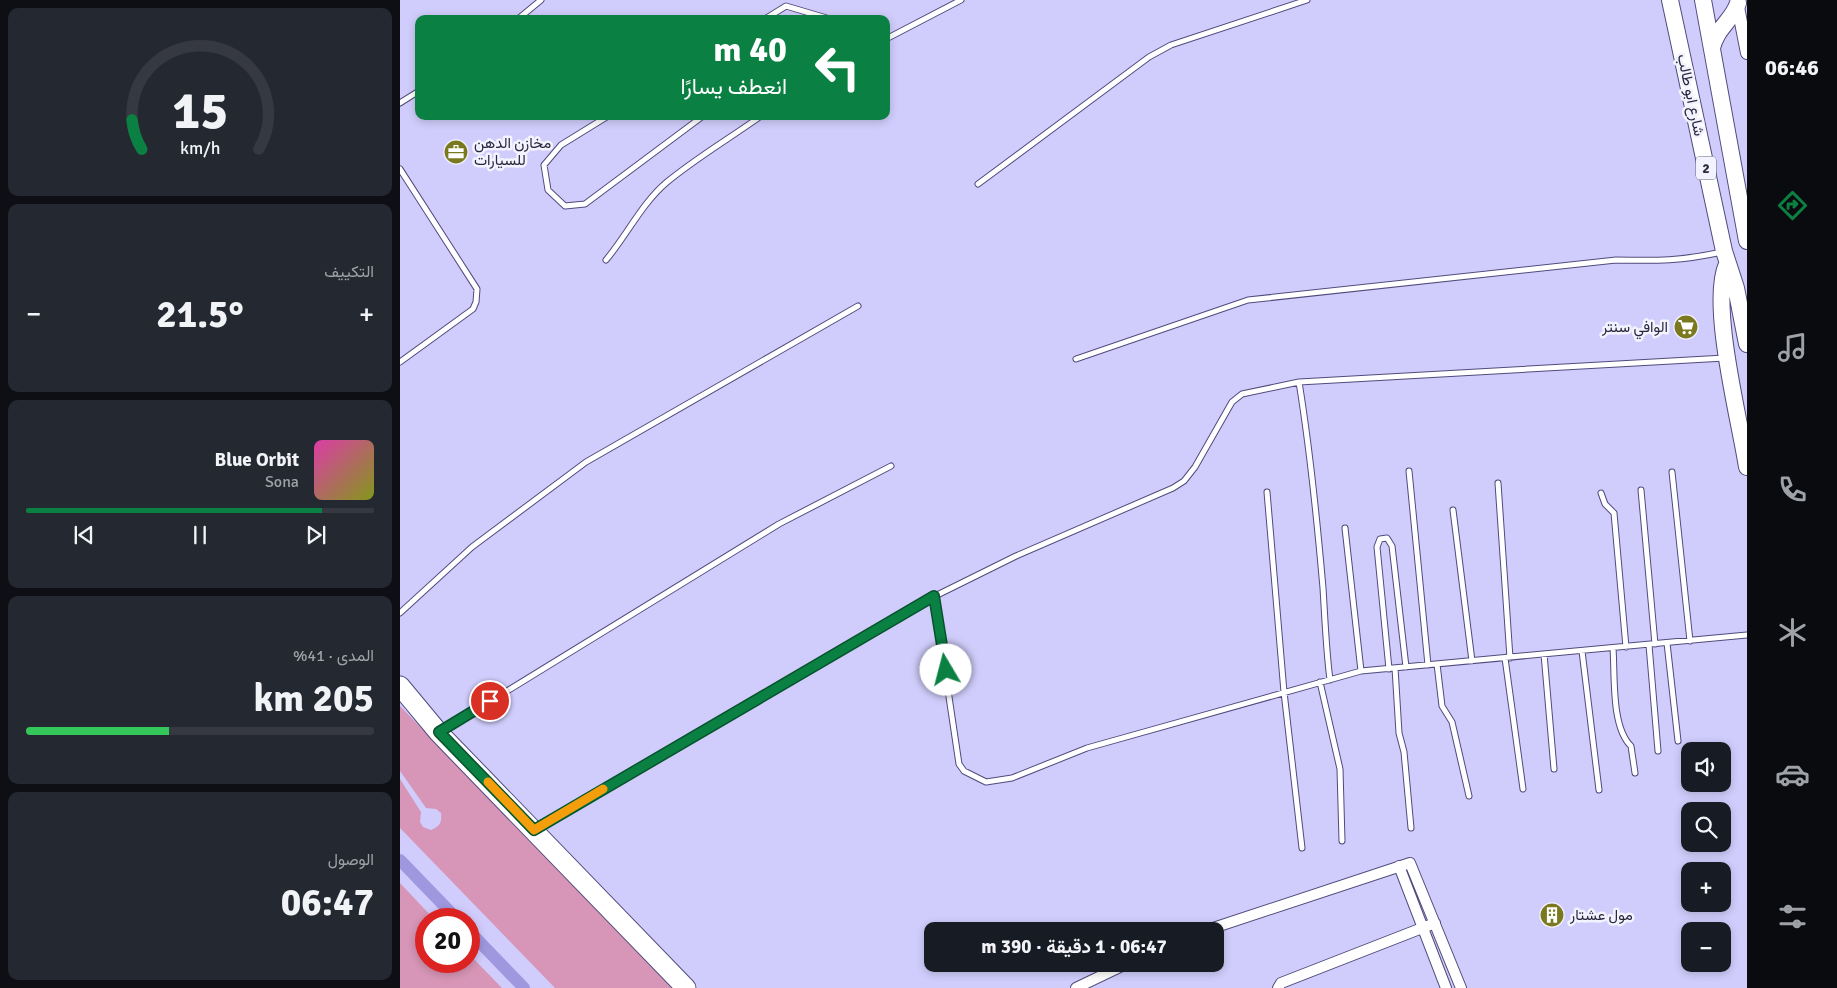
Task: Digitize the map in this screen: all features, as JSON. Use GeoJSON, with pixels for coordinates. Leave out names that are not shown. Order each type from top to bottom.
{"type":"FeatureCollection","features":[{"type":"Feature","properties":{"kind":"highway","name":"شارع ابو طالب"},"geometry":{"type":"LineString","coordinates":[[1670,0],[1725,258],[1736,288],[1746,340]]}},
{"type":"Feature","properties":{"kind":"highway","name":"شارع ابو طالب"},"geometry":{"type":"LineString","coordinates":[[1703,0],[1747,241]]}},
{"type":"Feature","properties":{"kind":"highway"},"geometry":{"type":"LineString","coordinates":[[1712,48],[1717,33],[1734,14],[1737,1]]}},
{"type":"Feature","properties":{"kind":"highway"},"geometry":{"type":"LineString","coordinates":[[1725,258],[1720,295],[1728,358],[1747,467]]}},
{"type":"Feature","properties":{"kind":"highway"},"geometry":{"type":"LineString","coordinates":[[400,686],[439,732],[686,988]]}},
{"type":"Feature","properties":{"kind":"street"},"geometry":{"type":"LineString","coordinates":[[1737,1],[1747,53]]}},
{"type":"Feature","properties":{"kind":"street"},"geometry":{"type":"LineString","coordinates":[[1224,924],[1399,866],[1411,864],[1461,988]]}},
{"type":"Feature","properties":{"kind":"street"},"geometry":{"type":"LineString","coordinates":[[1399,866],[1446,988]]}},
{"type":"Feature","properties":{"kind":"street"},"geometry":{"type":"LineString","coordinates":[[1278,988],[1281,983],[1434,923]]}},
{"type":"Feature","properties":{"kind":"street"},"geometry":{"type":"LineString","coordinates":[[1076,988],[1109,972]]}},
{"type":"Feature","properties":{"kind":"lane"},"geometry":{"type":"LineString","coordinates":[[523,15],[541,0]]}},
{"type":"Feature","properties":{"kind":"lane"},"geometry":{"type":"LineString","coordinates":[[890,37],[961,0]]}},
{"type":"Feature","properties":{"kind":"lane"},"geometry":{"type":"LineString","coordinates":[[978,184],[1149,57],[1171,45],[1307,0]]}},
{"type":"Feature","properties":{"kind":"lane"},"geometry":{"type":"LineString","coordinates":[[771,15],[786,6],[816,15]]}},
{"type":"Feature","properties":{"kind":"lane"},"geometry":{"type":"LineString","coordinates":[[400,103],[415,94]]}},
{"type":"Feature","properties":{"kind":"lane"},"geometry":{"type":"LineString","coordinates":[[602,120],[561,145],[544,164],[548,190],[565,206],[585,204],[698,120]]}},
{"type":"Feature","properties":{"kind":"lane"},"geometry":{"type":"LineString","coordinates":[[606,260],[624,238],[641,211],[666,182],[755,120]]}},
{"type":"Feature","properties":{"kind":"lane"},"geometry":{"type":"LineString","coordinates":[[400,169],[477,289],[476,302],[472,309],[400,362]]}},
{"type":"Feature","properties":{"kind":"lane"},"geometry":{"type":"LineString","coordinates":[[1076,359],[1248,300],[1616,260],[1656,262],[1725,258]]}},
{"type":"Feature","properties":{"kind":"lane"},"geometry":{"type":"LineString","coordinates":[[400,613],[472,547],[586,462],[858,306]]}},
{"type":"Feature","properties":{"kind":"lane"},"geometry":{"type":"LineString","coordinates":[[534,830],[934,596],[1016,556],[1173,488],[1184,481],[1196,467],[1232,402],[1242,394],[1299,382],[1728,358]]}},
{"type":"Feature","properties":{"kind":"lane"},"geometry":{"type":"LineString","coordinates":[[1299,382],[1312,464],[1325,614],[1325,643],[1330,680]]}},
{"type":"Feature","properties":{"kind":"lane"},"geometry":{"type":"LineString","coordinates":[[439,732],[779,524],[891,466]]}},
{"type":"Feature","properties":{"kind":"lane"},"geometry":{"type":"LineString","coordinates":[[1409,471],[1428,665]]}},
{"type":"Feature","properties":{"kind":"lane"},"geometry":{"type":"LineString","coordinates":[[1672,472],[1690,641]]}},
{"type":"Feature","properties":{"kind":"lane"},"geometry":{"type":"LineString","coordinates":[[1498,483],[1508,658],[1523,788]]}},
{"type":"Feature","properties":{"kind":"lane"},"geometry":{"type":"LineString","coordinates":[[1641,490],[1658,752]]}},
{"type":"Feature","properties":{"kind":"lane"},"geometry":{"type":"LineString","coordinates":[[1267,492],[1284,692],[1302,848]]}},
{"type":"Feature","properties":{"kind":"lane"},"geometry":{"type":"LineString","coordinates":[[1602,492],[1605,504],[1614,513],[1626,647]]}},
{"type":"Feature","properties":{"kind":"lane"},"geometry":{"type":"LineString","coordinates":[[1453,510],[1472,661]]}},
{"type":"Feature","properties":{"kind":"lane"},"geometry":{"type":"LineString","coordinates":[[1345,528],[1361,671]]}},
{"type":"Feature","properties":{"kind":"lane"},"geometry":{"type":"LineString","coordinates":[[1406,667],[1392,546],[1387,538],[1380,539],[1377,547],[1399,733],[1404,752],[1411,828]]}},
{"type":"Feature","properties":{"kind":"lane"},"geometry":{"type":"LineString","coordinates":[[934,596],[959,764],[964,771],[986,782],[1012,778],[1087,748],[1361,671],[1747,635]]}},
{"type":"Feature","properties":{"kind":"lane"},"geometry":{"type":"LineString","coordinates":[[1667,643],[1678,741]]}},
{"type":"Feature","properties":{"kind":"lane"},"geometry":{"type":"LineString","coordinates":[[1613,648],[1618,721],[1626,741],[1631,746],[1635,773]]}},
{"type":"Feature","properties":{"kind":"lane"},"geometry":{"type":"LineString","coordinates":[[1582,651],[1599,790]]}},
{"type":"Feature","properties":{"kind":"lane"},"geometry":{"type":"LineString","coordinates":[[1544,654],[1554,769]]}},
{"type":"Feature","properties":{"kind":"lane"},"geometry":{"type":"LineString","coordinates":[[1437,664],[1442,706],[1452,722],[1469,796]]}},
{"type":"Feature","properties":{"kind":"lane"},"geometry":{"type":"LineString","coordinates":[[1320,682],[1340,769],[1342,841]]}},
{"type":"Feature","properties":{"kind":"shaded area"},"geometry":{"type":"Polygon","coordinates":[[[400,706],[672,988],[555,988],[480,911],[480,908],[478,908],[400,828],[400,779],[421,812],[420,822],[423,827],[431,830],[438,826],[441,822],[441,813],[436,809],[426,808],[400,771],[400,706]]]}},
{"type":"Feature","properties":{"kind":"shaded area"},"geometry":{"type":"Polygon","coordinates":[[[400,883],[424,908],[415,908],[415,973],[480,973],[480,965],[502,988],[400,988],[400,883]]]}},
{"type":"Feature","properties":{"kind":"waterway"},"geometry":{"type":"LineString","coordinates":[[400,860],[446,908]]}},
{"type":"Feature","properties":{"kind":"waterway"},"geometry":{"type":"LineString","coordinates":[[480,942],[524,988]]}},
{"type":"Feature","properties":{"kind":"slow traffic"},"geometry":{"type":"LineString","coordinates":[[488,782],[534,830],[603,789]]}},
{"type":"Feature","properties":{"kind":"place","name":"مخازن الدهن للسيارات"},"geometry":{"type":"Point","coordinates":[456,152]}},
{"type":"Feature","properties":{"kind":"place","name":"الوافي سنتر"},"geometry":{"type":"Point","coordinates":[1686,327]}},
{"type":"Feature","properties":{"kind":"place","name":"مول عشتار"},"geometry":{"type":"Point","coordinates":[1552,915]}},
{"type":"Feature","properties":{"kind":"route"},"geometry":{"type":"LineString","coordinates":[[490,701],[439,732],[534,830],[934,596],[946,670]]}}]}
